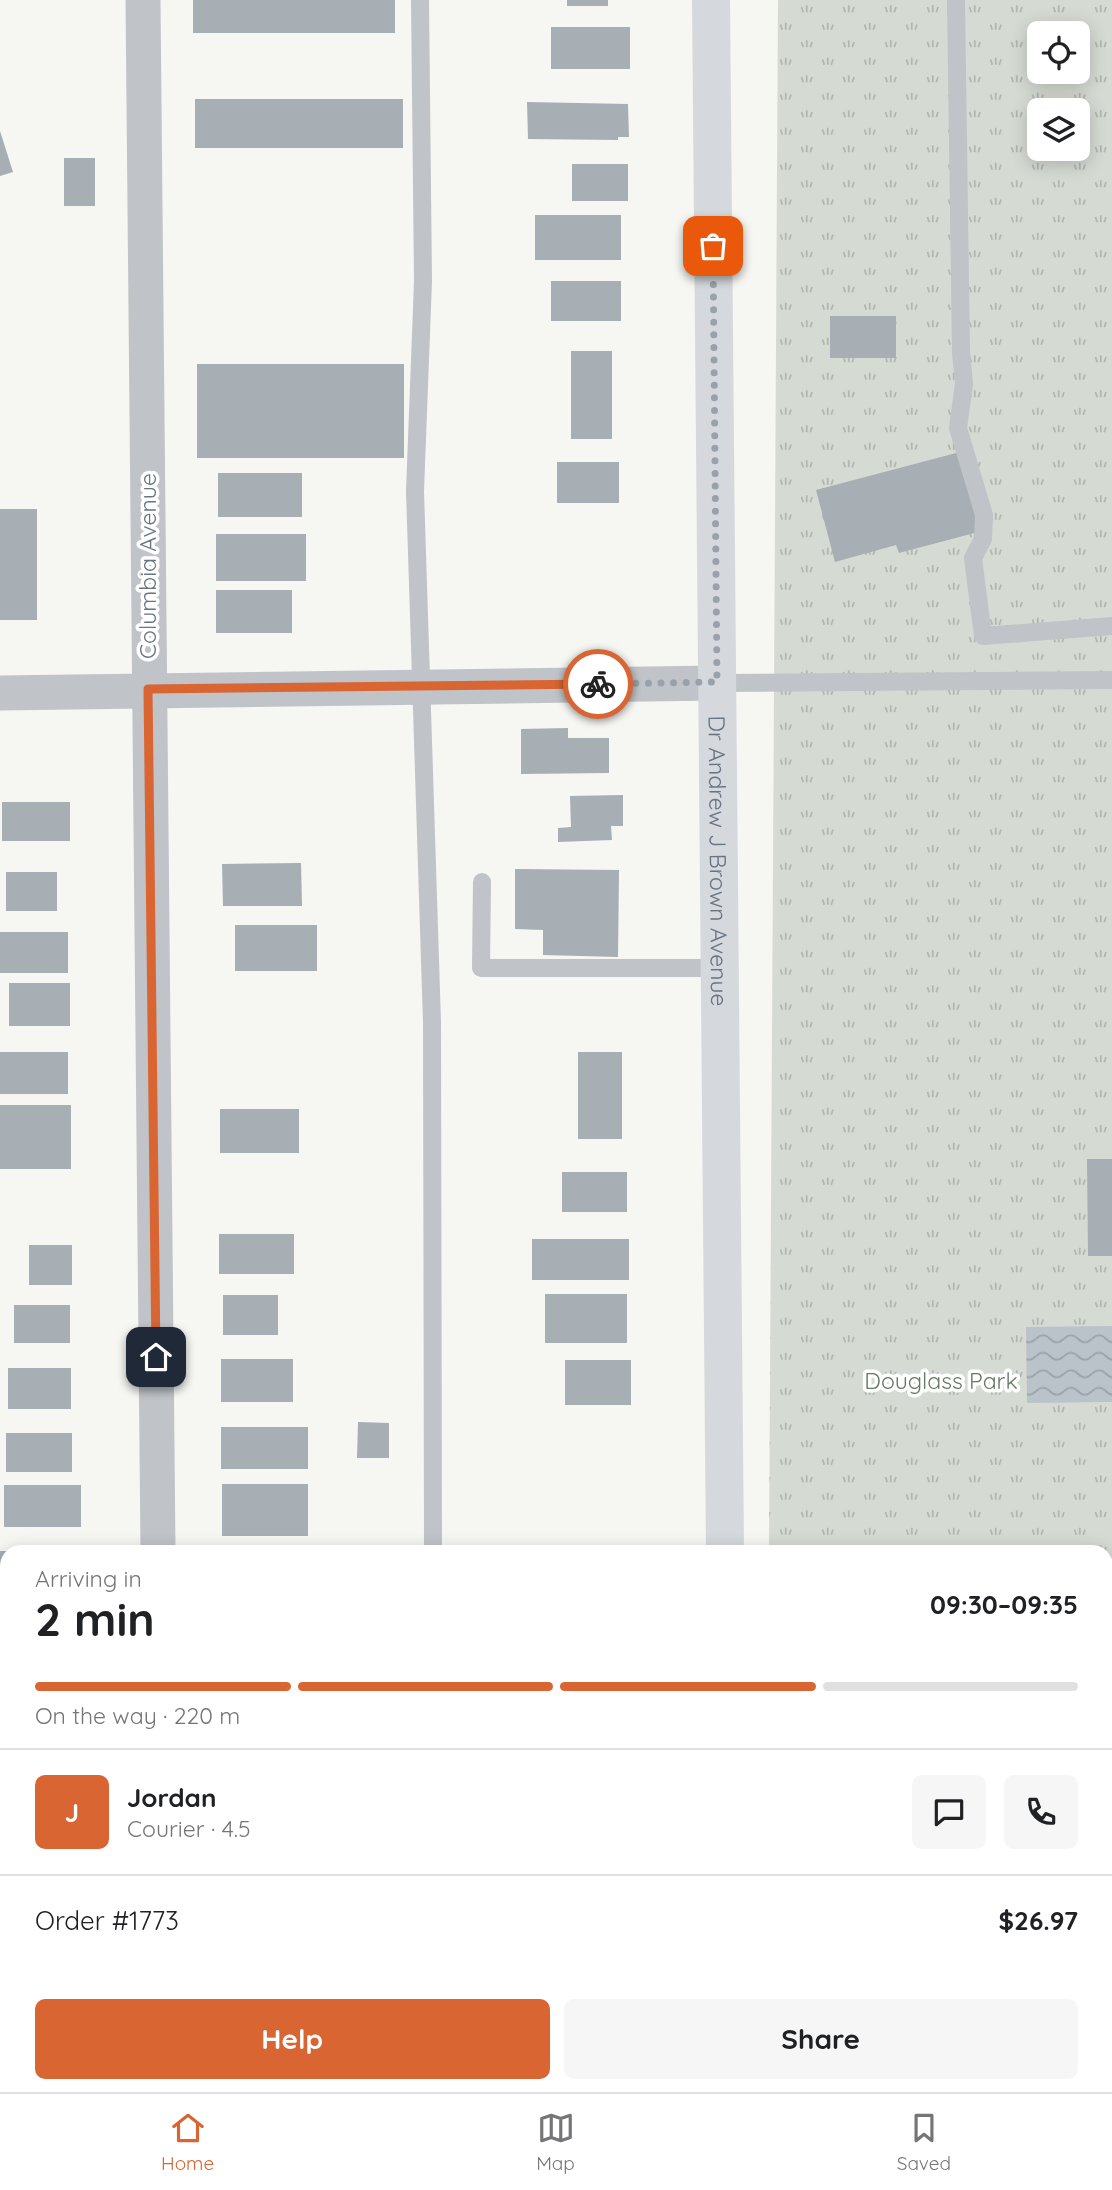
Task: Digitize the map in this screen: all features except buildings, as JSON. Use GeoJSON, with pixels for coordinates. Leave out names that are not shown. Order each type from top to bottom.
{"type":"FeatureCollection","features":[{"type":"Feature","properties":{"kind":"main road","name":"Dr Andrew J Brown Avenue"},"geometry":{"type":"LineString","coordinates":[[712,0],[725,1545]]}},
{"type":"Feature","properties":{"kind":"street","name":"Columbia Avenue"},"geometry":{"type":"LineString","coordinates":[[143,0],[158,1545]]}},
{"type":"Feature","properties":{"kind":"street"},"geometry":{"type":"LineString","coordinates":[[0,693],[717,682]]}},
{"type":"Feature","properties":{"kind":"lane"},"geometry":{"type":"LineString","coordinates":[[420,0],[423,281],[415,491],[432,1022],[433,1545]]}},
{"type":"Feature","properties":{"kind":"lane"},"geometry":{"type":"LineString","coordinates":[[956,0],[961,353],[964,383],[958,428],[984,515],[983,539],[973,558],[983,636],[1112,626]]}},
{"type":"Feature","properties":{"kind":"lane"},"geometry":{"type":"LineString","coordinates":[[717,682],[1112,680]]}},
{"type":"Feature","properties":{"kind":"lane"},"geometry":{"type":"LineString","coordinates":[[482,882],[481,968],[719,968]]}},
{"type":"Feature","properties":{"kind":"green space","name":"Douglass Park"},"geometry":{"type":"Polygon","coordinates":[[[778,0],[1112,0],[1112,1545],[769,1545],[778,0]]]}},
{"type":"Feature","properties":{"kind":"water"},"geometry":{"type":"Polygon","coordinates":[[[1112,1326],[1112,1402],[1027,1403],[1026,1327],[1112,1326]]]}},
{"type":"Feature","properties":{"kind":"way so far"},"geometry":{"type":"LineString","coordinates":[[598,684],[717,682],[713,246]]}},
{"type":"Feature","properties":{"kind":"route"},"geometry":{"type":"LineString","coordinates":[[156,1357],[148,689],[598,684]]}}]}
